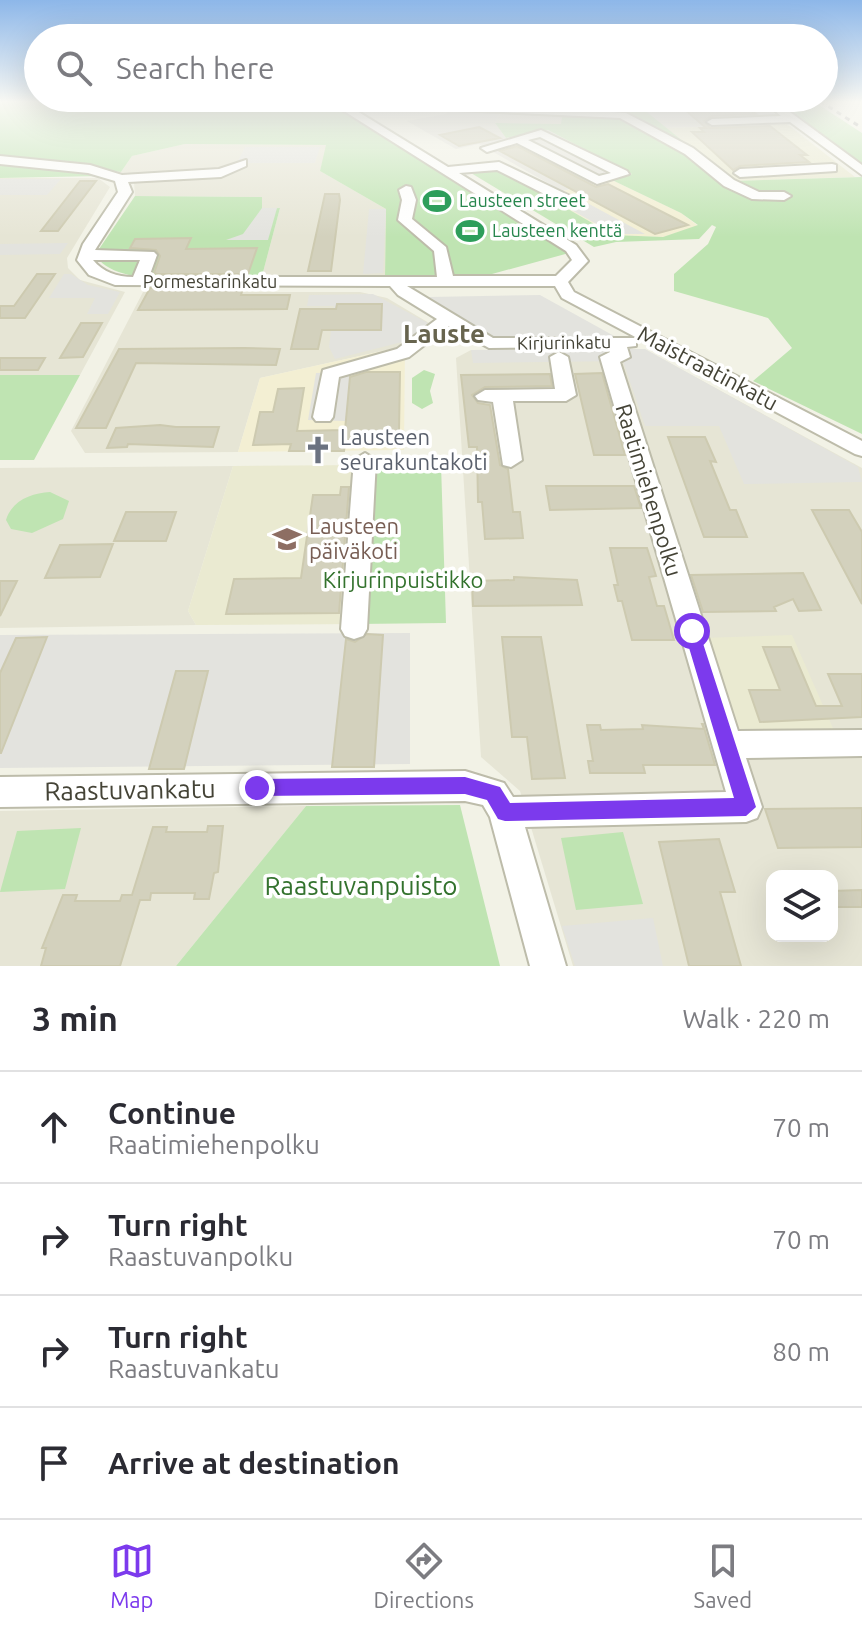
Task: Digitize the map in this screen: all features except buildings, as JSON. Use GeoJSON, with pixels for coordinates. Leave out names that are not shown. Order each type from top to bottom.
{"type":"FeatureCollection","features":[{"type":"Feature","properties":{"kind":"street"},"geometry":{"type":"LineString","coordinates":[[405,146],[578,254],[578,265],[560,281]]}},
{"type":"Feature","properties":{"kind":"street"},"geometry":{"type":"LineString","coordinates":[[493,146],[487,148],[563,189],[595,185],[623,174],[567,146]]}},
{"type":"Feature","properties":{"kind":"street"},"geometry":{"type":"LineString","coordinates":[[529,146],[595,185]]}},
{"type":"Feature","properties":{"kind":"street"},"geometry":{"type":"LineString","coordinates":[[680,146],[729,183],[757,196],[784,196]]}},
{"type":"Feature","properties":{"kind":"street"},"geometry":{"type":"LineString","coordinates":[[829,146],[862,171]]}},
{"type":"Feature","properties":{"kind":"street"},"geometry":{"type":"LineString","coordinates":[[0,160],[90,169],[121,179],[210,174],[242,163]]}},
{"type":"Feature","properties":{"kind":"street"},"geometry":{"type":"LineString","coordinates":[[445,171],[499,166],[564,196]]}},
{"type":"Feature","properties":{"kind":"street"},"geometry":{"type":"LineString","coordinates":[[740,173],[832,168]]}},
{"type":"Feature","properties":{"kind":"street"},"geometry":{"type":"LineString","coordinates":[[86,255],[125,192],[121,179]]}},
{"type":"Feature","properties":{"kind":"street"},"geometry":{"type":"LineString","coordinates":[[406,190],[405,220],[441,250],[446,281]]}},
{"type":"Feature","properties":{"kind":"street"},"geometry":{"type":"LineString","coordinates":[[86,255],[149,255],[139,283]]}},
{"type":"Feature","properties":{"kind":"street","name":"Pormestarinkatu"},"geometry":{"type":"LineString","coordinates":[[86,255],[87,265],[100,275],[139,283],[560,281]]}},
{"type":"Feature","properties":{"kind":"street","name":"Maistraatinkatu"},"geometry":{"type":"LineString","coordinates":[[560,281],[568,295],[862,449]]}},
{"type":"Feature","properties":{"kind":"street","name":"Kirjurinkatu"},"geometry":{"type":"LineString","coordinates":[[395,282],[404,292],[489,343],[613,350],[656,341]]}},
{"type":"Feature","properties":{"kind":"street"},"geometry":{"type":"LineString","coordinates":[[323,417],[330,374],[403,353],[447,319]]}},
{"type":"Feature","properties":{"kind":"street","name":"Raatimiehenpolku"},"geometry":{"type":"LineString","coordinates":[[613,350],[746,807]]}},
{"type":"Feature","properties":{"kind":"street"},"geometry":{"type":"LineString","coordinates":[[511,460],[493,396],[566,395],[559,357]]}},
{"type":"Feature","properties":{"kind":"street"},"geometry":{"type":"LineString","coordinates":[[354,629],[365,460]]}},
{"type":"Feature","properties":{"kind":"street"},"geometry":{"type":"LineString","coordinates":[[729,745],[862,743]]}},
{"type":"Feature","properties":{"kind":"street","name":"Raastuvankatu"},"geometry":{"type":"LineString","coordinates":[[0,792],[465,786],[501,804],[746,807]]}},
{"type":"Feature","properties":{"kind":"street"},"geometry":{"type":"LineString","coordinates":[[501,804],[548,966]]}},
{"type":"Feature","properties":{"kind":"shaded area"},"geometry":{"type":"Polygon","coordinates":[[[176,146],[327,146],[320,171],[386,209],[385,276],[262,276],[280,208],[262,209],[261,197],[135,196],[134,182],[121,172],[132,156],[176,146]]]}},
{"type":"Feature","properties":{"kind":"shaded area"},"geometry":{"type":"Polygon","coordinates":[[[483,146],[579,146],[633,174],[562,191],[483,146]]]}},
{"type":"Feature","properties":{"kind":"shaded area"},"geometry":{"type":"Polygon","coordinates":[[[689,146],[815,146],[855,177],[732,181],[689,146]]]}},
{"type":"Feature","properties":{"kind":"shaded area"},"geometry":{"type":"Polygon","coordinates":[[[245,147],[320,147],[315,163],[237,163],[245,147]]]}},
{"type":"Feature","properties":{"kind":"shaded area"},"geometry":{"type":"Polygon","coordinates":[[[0,178],[98,178],[110,187],[67,258],[68,268],[80,280],[125,292],[80,375],[0,375],[0,178]]]}},
{"type":"Feature","properties":{"kind":"shaded area"},"geometry":{"type":"Polygon","coordinates":[[[0,179],[61,179],[47,195],[0,195],[0,179]]]}},
{"type":"Feature","properties":{"kind":"shaded area"},"geometry":{"type":"Polygon","coordinates":[[[612,180],[681,213],[698,226],[663,237],[613,235],[544,195],[612,180]]]}},
{"type":"Feature","properties":{"kind":"shaded area"},"geometry":{"type":"Polygon","coordinates":[[[576,197],[645,234],[614,234],[556,201],[576,197]]]}},
{"type":"Feature","properties":{"kind":"shaded area"},"geometry":{"type":"Polygon","coordinates":[[[262,208],[277,208],[268,240],[226,240],[243,234],[262,208]]]}},
{"type":"Feature","properties":{"kind":"shaded area"},"geometry":{"type":"Polygon","coordinates":[[[369,209],[386,209],[383,273],[363,274],[369,209]]]}},
{"type":"Feature","properties":{"kind":"shaded area"},"geometry":{"type":"Polygon","coordinates":[[[68,243],[60,254],[0,255],[0,244],[68,243]]]}},
{"type":"Feature","properties":{"kind":"shaded area"},"geometry":{"type":"Polygon","coordinates":[[[64,274],[71,274],[88,285],[120,292],[108,314],[87,314],[95,298],[49,298],[64,274]]]}},
{"type":"Feature","properties":{"kind":"shaded area"},"geometry":{"type":"Polygon","coordinates":[[[143,292],[360,292],[387,298],[429,323],[405,346],[260,378],[238,452],[85,453],[71,431],[143,292]]]}},
{"type":"Feature","properties":{"kind":"shaded area"},"geometry":{"type":"Polygon","coordinates":[[[373,294],[428,323],[410,340],[335,359],[329,347],[334,306],[307,306],[309,295],[373,294]]]}},
{"type":"Feature","properties":{"kind":"shaded area"},"geometry":{"type":"Polygon","coordinates":[[[540,295],[616,337],[497,339],[429,297],[540,295]]]}},
{"type":"Feature","properties":{"kind":"shaded area"},"geometry":{"type":"Polygon","coordinates":[[[405,346],[404,450],[238,452],[260,378],[405,346]]]}},
{"type":"Feature","properties":{"kind":"shaded area"},"geometry":{"type":"Polygon","coordinates":[[[644,349],[862,468],[862,966],[573,966],[520,791],[481,757],[456,358],[471,350],[644,349]]]}},
{"type":"Feature","properties":{"kind":"shaded area"},"geometry":{"type":"Polygon","coordinates":[[[645,349],[858,467],[862,482],[744,484],[719,426],[645,426],[623,361],[473,363],[471,350],[645,349]]]}},
{"type":"Feature","properties":{"kind":"shaded area"},"geometry":{"type":"Polygon","coordinates":[[[351,372],[346,421],[308,420],[316,373],[351,372]]]}},
{"type":"Feature","properties":{"kind":"shaded area","name":"Lausteen päiväkoti"},"geometry":{"type":"Polygon","coordinates":[[[368,465],[357,624],[196,625],[188,611],[233,466],[368,465]]]}},
{"type":"Feature","properties":{"kind":"shaded area"},"geometry":{"type":"Polygon","coordinates":[[[233,466],[188,611],[196,625],[0,628],[0,468],[233,466]]]}},
{"type":"Feature","properties":{"kind":"shaded area"},"geometry":{"type":"Polygon","coordinates":[[[410,633],[410,764],[0,768],[0,635],[410,633]]]}},
{"type":"Feature","properties":{"kind":"shaded area"},"geometry":{"type":"Polygon","coordinates":[[[792,635],[836,735],[734,735],[702,638],[792,635]]]}},
{"type":"Feature","properties":{"kind":"shaded area"},"geometry":{"type":"Polygon","coordinates":[[[306,806],[176,966],[0,966],[0,811],[306,806]]]}},
{"type":"Feature","properties":{"kind":"shaded area"},"geometry":{"type":"Polygon","coordinates":[[[653,918],[663,966],[575,966],[562,926],[653,918]]]}},
{"type":"Feature","properties":{"kind":"green space"},"geometry":{"type":"Polygon","coordinates":[[[0,146],[176,146],[132,156],[121,172],[0,158],[0,146]]]}},
{"type":"Feature","properties":{"kind":"green space"},"geometry":{"type":"Polygon","coordinates":[[[326,146],[398,146],[569,253],[492,274],[385,276],[386,209],[320,171],[326,146]]]}},
{"type":"Feature","properties":{"kind":"green space"},"geometry":{"type":"Polygon","coordinates":[[[579,146],[689,146],[732,181],[862,177],[862,434],[753,381],[792,348],[768,318],[674,291],[674,274],[708,244],[716,227],[712,225],[699,239],[616,242],[594,247],[466,170],[497,168],[613,235],[663,237],[698,225],[681,213],[612,180],[632,174],[579,146]]]}},
{"type":"Feature","properties":{"kind":"green space"},"geometry":{"type":"Polygon","coordinates":[[[834,146],[862,146],[862,167],[834,146]]]}},
{"type":"Feature","properties":{"kind":"green space"},"geometry":{"type":"Polygon","coordinates":[[[0,164],[100,176],[0,178],[0,164]]]}},
{"type":"Feature","properties":{"kind":"green space"},"geometry":{"type":"Polygon","coordinates":[[[135,196],[262,197],[262,209],[280,208],[262,276],[149,278],[109,268],[97,257],[97,252],[135,196]]]}},
{"type":"Feature","properties":{"kind":"green space"},"geometry":{"type":"Polygon","coordinates":[[[424,370],[435,374],[430,391],[433,403],[422,409],[412,403],[412,378],[424,370]]]}},
{"type":"Feature","properties":{"kind":"green space"},"geometry":{"type":"Polygon","coordinates":[[[0,375],[80,375],[34,460],[0,460],[0,375]]]}},
{"type":"Feature","properties":{"kind":"green space","name":"Kirjurinpuistikko"},"geometry":{"type":"Polygon","coordinates":[[[441,464],[446,623],[357,624],[368,465],[441,464]]]}},
{"type":"Feature","properties":{"kind":"green space"},"geometry":{"type":"Polygon","coordinates":[[[50,492],[69,501],[63,519],[32,533],[11,529],[6,520],[13,507],[30,496],[50,492]]]}},
{"type":"Feature","properties":{"kind":"green space","name":"Raastuvanpuisto"},"geometry":{"type":"Polygon","coordinates":[[[460,805],[500,966],[176,966],[306,806],[460,805]]]}},
{"type":"Feature","properties":{"kind":"green space"},"geometry":{"type":"Polygon","coordinates":[[[81,828],[65,889],[0,892],[17,831],[81,828]]]}},
{"type":"Feature","properties":{"kind":"green space"},"geometry":{"type":"Polygon","coordinates":[[[623,832],[643,904],[576,910],[561,838],[623,832]]]}},
{"type":"Feature","properties":{"kind":"place","name":"Lausteen street"},"geometry":{"type":"Point","coordinates":[437,201]}},
{"type":"Feature","properties":{"kind":"place","name":"Lausteen kenttä"},"geometry":{"type":"Point","coordinates":[470,231]}},
{"type":"Feature","properties":{"kind":"place","name":"Lausteen seurakuntakoti"},"geometry":{"type":"Point","coordinates":[318,450]}},
{"type":"Feature","properties":{"kind":"place","name":"Lausteen päiväkoti"},"geometry":{"type":"Point","coordinates":[287,539]}},
{"type":"Feature","properties":{"kind":"district","name":"Lauste"},"geometry":{"type":"Point","coordinates":[444,334]}},
{"type":"Feature","properties":{"kind":"route"},"geometry":{"type":"LineString","coordinates":[[257,788],[465,786],[493,793],[505,812],[746,807],[692,631]]}}]}
